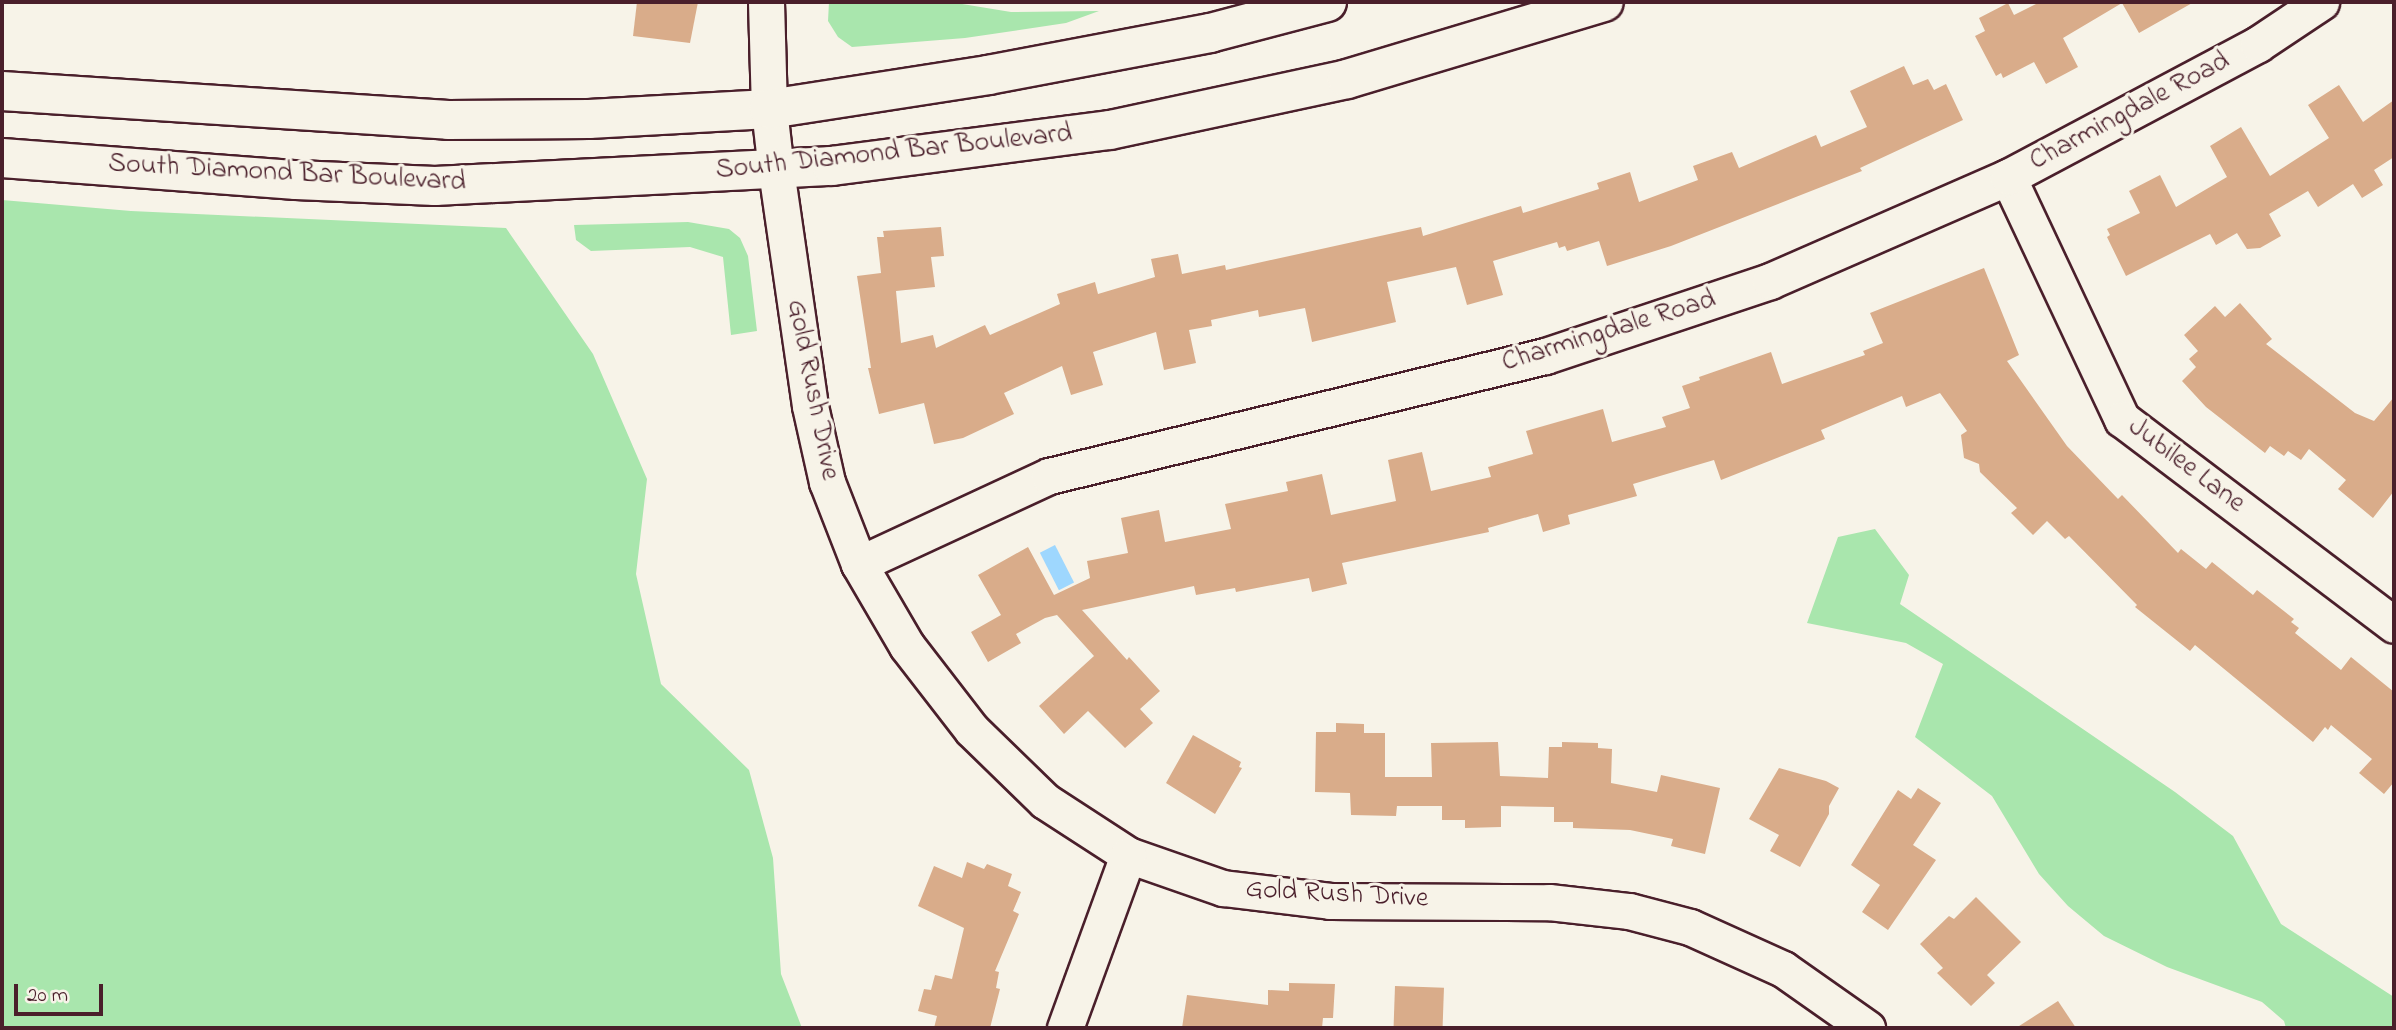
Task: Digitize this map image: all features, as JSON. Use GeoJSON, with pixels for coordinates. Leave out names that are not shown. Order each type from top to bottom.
{"type":"FeatureCollection","features":[{"type":"Feature","properties":{"kind":"main road","name":"South Diamond Bar Boulevard"},"geometry":{"type":"LineString","coordinates":[[2,92],[447,120],[589,119],[769,109],[988,75],[1210,33],[1327,2]]}},
{"type":"Feature","properties":{"kind":"main road","name":"South Diamond Bar Boulevard"},"geometry":{"type":"LineString","coordinates":[[2,158],[296,180],[435,186],[832,166],[1110,130],[1347,79],[1604,2]]}},
{"type":"Feature","properties":{"kind":"street","name":"Gold Rush Drive"},"geometry":{"type":"LineString","coordinates":[[766,2],[769,109],[776,170],[810,406],[827,482],[859,564],[907,646],[972,730],[1045,801],[1128,855],[1223,888],[1330,901],[1549,902],[1629,911],[1690,927],[1783,969],[1867,1028]]}},
{"type":"Feature","properties":{"kind":"street","name":"Charmingdale Road"},"geometry":{"type":"LineString","coordinates":[[859,564],[1049,476],[1545,356],[1770,281],[2008,177],[2258,44],[2321,2]]}},
{"type":"Feature","properties":{"kind":"street","name":"Jubilee Lane"},"geometry":{"type":"LineString","coordinates":[[2008,177],[2122,419],[2394,625]]}},
{"type":"Feature","properties":{"kind":"street"},"geometry":{"type":"LineString","coordinates":[[1065,1028],[1090,953],[1128,855]]}},
{"type":"Feature","properties":{"kind":"green space"},"geometry":{"type":"Polygon","coordinates":[[[829,2],[950,2],[1011,12],[1099,11],[1066,23],[965,38],[852,47],[838,37],[828,21],[829,2]]]}},
{"type":"Feature","properties":{"kind":"green space"},"geometry":{"type":"Polygon","coordinates":[[[2,200],[131,211],[506,228],[593,354],[647,479],[636,574],[661,684],[749,770],[773,858],[781,974],[802,1028],[2,1028],[2,200]]]}},
{"type":"Feature","properties":{"kind":"green space"},"geometry":{"type":"Polygon","coordinates":[[[688,222],[729,229],[740,238],[748,256],[757,331],[731,335],[723,257],[690,247],[591,251],[576,240],[574,225],[688,222]]]}},
{"type":"Feature","properties":{"kind":"green space"},"geometry":{"type":"Polygon","coordinates":[[[1875,529],[1909,575],[1900,604],[2175,792],[2233,836],[2281,924],[2394,997],[2394,1028],[2286,1028],[2284,1021],[2262,1002],[2167,967],[2104,936],[2068,906],[2039,874],[1992,796],[1915,737],[1943,664],[1906,643],[1807,623],[1838,537],[1875,529]]]}},
{"type":"Feature","properties":{"kind":"water"},"geometry":{"type":"Polygon","coordinates":[[[1055,545],[1074,582],[1059,590],[1040,553],[1055,545]]]}},
{"type":"Feature","properties":{"kind":"building"},"geometry":{"type":"Polygon","coordinates":[[[637,2],[698,2],[690,43],[633,36],[637,2]]]}},
{"type":"Feature","properties":{"kind":"building"},"geometry":{"type":"Polygon","coordinates":[[[2040,2],[2194,2],[2139,33],[2122,3],[2063,38],[2078,67],[2046,84],[2034,62],[2003,78],[2001,73],[1996,76],[1975,36],[1985,31],[1979,18],[2008,3],[2014,15],[2040,2]]]}},
{"type":"Feature","properties":{"kind":"building"},"geometry":{"type":"Polygon","coordinates":[[[1904,66],[1913,85],[1928,79],[1934,90],[1946,84],[1963,120],[1860,168],[1862,171],[1671,246],[1607,266],[1599,241],[1567,251],[1565,246],[1559,248],[1557,242],[1493,261],[1503,295],[1467,305],[1456,267],[1387,282],[1396,322],[1312,342],[1305,308],[1259,317],[1258,310],[1211,320],[1212,326],[1189,330],[1196,363],[1164,370],[1156,332],[1093,352],[1103,385],[1071,395],[1062,366],[1004,393],[1014,414],[963,438],[934,444],[924,403],[879,414],[868,368],[871,368],[857,276],[881,273],[877,237],[884,237],[883,231],[941,227],[944,256],[931,257],[935,287],[896,291],[901,343],[933,335],[936,348],[985,325],[990,335],[1060,304],[1057,294],[1095,282],[1098,294],[1155,277],[1151,259],[1178,254],[1182,274],[1225,265],[1226,270],[1421,227],[1423,236],[1521,206],[1523,213],[1599,189],[1597,183],[1630,172],[1639,202],[1698,180],[1693,166],[1732,152],[1739,168],[1816,135],[1821,147],[1867,127],[1850,91],[1904,66]]]}},
{"type":"Feature","properties":{"kind":"building"},"geometry":{"type":"Polygon","coordinates":[[[2339,85],[2363,122],[2394,100],[2394,157],[2374,170],[2383,185],[2362,198],[2353,184],[2318,207],[2308,191],[2269,214],[2281,236],[2260,248],[2247,249],[2237,233],[2216,245],[2210,234],[2126,276],[2107,237],[2110,235],[2107,229],[2140,213],[2129,191],[2160,175],[2176,207],[2227,177],[2210,146],[2241,127],[2270,176],[2329,138],[2308,105],[2339,85]]]}},
{"type":"Feature","properties":{"kind":"building"},"geometry":{"type":"Polygon","coordinates":[[[1984,268],[2019,355],[2007,361],[2067,446],[2118,499],[2122,495],[2178,553],[2181,549],[2206,569],[2212,562],[2253,595],[2257,590],[2294,619],[2291,622],[2299,628],[2295,633],[2341,670],[2351,657],[2394,692],[2394,782],[2384,794],[2359,773],[2372,759],[2331,725],[2328,730],[2325,727],[2313,742],[2195,645],[2190,651],[2135,607],[2137,605],[2069,536],[2065,539],[2047,521],[2033,535],[2011,513],[2017,508],[1980,472],[1979,464],[1964,458],[1961,435],[1967,431],[1940,393],[1906,407],[1902,396],[1821,430],[1825,439],[1721,480],[1714,460],[1633,484],[1637,496],[1568,515],[1570,524],[1543,532],[1538,514],[1488,528],[1489,532],[1342,563],[1347,584],[1312,592],[1309,578],[1236,592],[1235,588],[1196,595],[1194,586],[1082,610],[1127,660],[1129,657],[1160,691],[1140,709],[1153,723],[1125,748],[1088,711],[1064,734],[1039,706],[1094,656],[1057,615],[1045,618],[1016,634],[1021,643],[988,662],[971,632],[1001,615],[978,575],[1028,547],[1054,595],[1090,578],[1087,561],[1128,553],[1121,518],[1159,510],[1165,542],[1231,529],[1225,504],[1288,491],[1286,482],[1322,474],[1331,515],[1396,501],[1388,460],[1422,452],[1431,491],[1491,477],[1488,467],[1533,454],[1526,431],[1603,409],[1612,442],[1666,427],[1662,417],[1690,408],[1682,386],[1700,380],[1699,377],[1771,352],[1782,384],[1865,355],[1863,351],[1883,343],[1870,313],[1984,268]]]}},
{"type":"Feature","properties":{"kind":"building"},"geometry":{"type":"Polygon","coordinates":[[[2240,303],[2272,339],[2266,344],[2355,413],[2374,421],[2394,397],[2394,491],[2373,518],[2338,489],[2346,480],[2309,449],[2301,460],[2288,451],[2284,456],[2270,446],[2265,453],[2206,407],[2182,381],[2196,367],[2189,359],[2198,351],[2184,335],[2215,306],[2225,317],[2240,303]]]}},
{"type":"Feature","properties":{"kind":"building"},"geometry":{"type":"Polygon","coordinates":[[[1336,723],[1364,724],[1364,733],[1385,733],[1385,777],[1432,777],[1431,743],[1498,742],[1500,776],[1548,778],[1549,747],[1562,747],[1562,742],[1598,743],[1598,748],[1612,749],[1611,783],[1657,792],[1661,775],[1720,788],[1705,854],[1671,846],[1673,839],[1630,830],[1573,828],[1573,822],[1554,822],[1554,807],[1501,806],[1501,827],[1465,828],[1465,820],[1442,820],[1442,806],[1397,806],[1396,816],[1351,815],[1350,793],[1315,792],[1316,732],[1336,732],[1336,723]]]}},
{"type":"Feature","properties":{"kind":"building"},"geometry":{"type":"Polygon","coordinates":[[[1193,735],[1241,762],[1239,767],[1242,768],[1215,814],[1166,783],[1193,735]]]}},
{"type":"Feature","properties":{"kind":"building"},"geometry":{"type":"Polygon","coordinates":[[[1779,768],[1826,781],[1839,788],[1829,806],[1829,814],[1800,867],[1770,851],[1779,835],[1749,819],[1779,768]]]}},
{"type":"Feature","properties":{"kind":"building"},"geometry":{"type":"Polygon","coordinates":[[[1918,788],[1941,803],[1913,845],[1936,860],[1888,930],[1862,912],[1880,885],[1851,865],[1898,790],[1911,799],[1918,788]]]}},
{"type":"Feature","properties":{"kind":"building"},"geometry":{"type":"Polygon","coordinates":[[[967,862],[984,869],[987,864],[1012,874],[1008,886],[1021,892],[1013,911],[1019,914],[995,971],[999,972],[996,988],[1000,989],[990,1028],[934,1028],[937,1016],[918,1011],[924,989],[931,990],[935,975],[952,979],[964,928],[918,906],[934,866],[962,878],[967,862]]]}},
{"type":"Feature","properties":{"kind":"building"},"geometry":{"type":"Polygon","coordinates":[[[1976,897],[2021,942],[1987,975],[1995,983],[1971,1006],[1937,973],[1943,968],[1920,944],[1949,916],[1954,919],[1976,897]]]}},
{"type":"Feature","properties":{"kind":"building"},"geometry":{"type":"Polygon","coordinates":[[[1289,983],[1335,984],[1333,1018],[1323,1018],[1322,1028],[1182,1028],[1187,995],[1268,1005],[1268,990],[1289,991],[1289,983]]]}},
{"type":"Feature","properties":{"kind":"building"},"geometry":{"type":"Polygon","coordinates":[[[1395,986],[1444,988],[1443,1028],[1394,1028],[1395,986]]]}},
{"type":"Feature","properties":{"kind":"building"},"geometry":{"type":"Polygon","coordinates":[[[2058,1001],[2076,1028],[2016,1028],[2058,1001]]]}}]}
